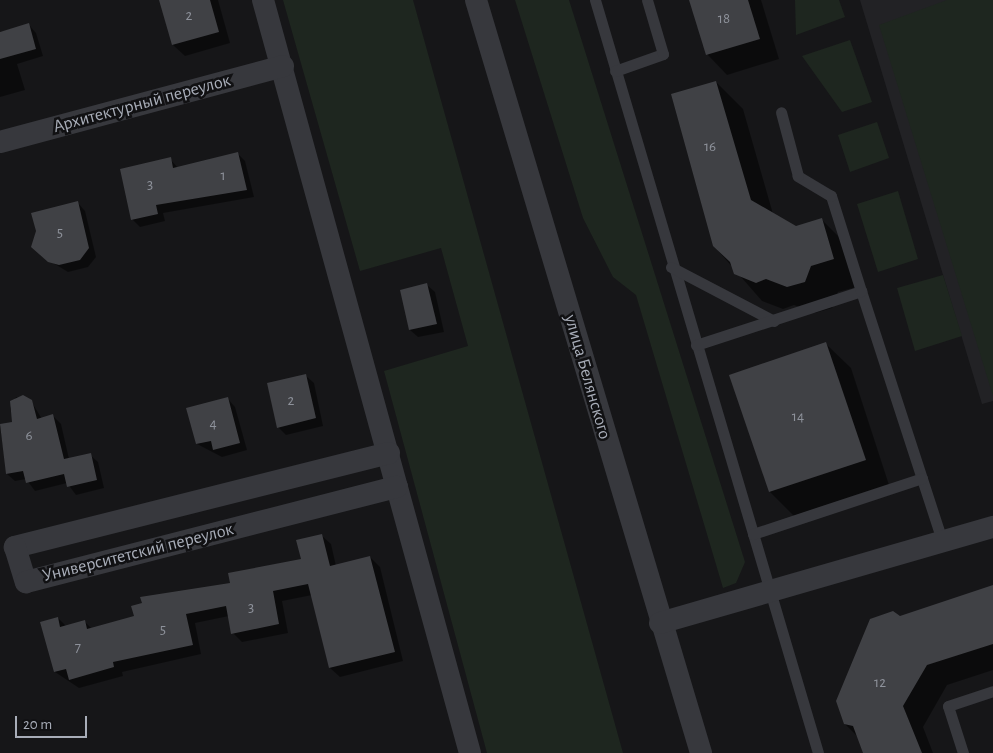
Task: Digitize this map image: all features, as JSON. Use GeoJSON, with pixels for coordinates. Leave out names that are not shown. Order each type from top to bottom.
{"type":"FeatureCollection","features":[{"type":"Feature","properties":{"kind":"street"},"geometry":{"type":"LineString","coordinates":[[263,0],[283,66],[470,753]]}},
{"type":"Feature","properties":{"kind":"street","name":"улица Белянского"},"geometry":{"type":"LineString","coordinates":[[476,0],[660,623],[701,753]]}},
{"type":"Feature","properties":{"kind":"street","name":"Архитектурный переулок"},"geometry":{"type":"LineString","coordinates":[[0,142],[283,66]]}},
{"type":"Feature","properties":{"kind":"street","name":"Университетский переулок"},"geometry":{"type":"LineString","coordinates":[[389,454],[15,547],[26,582],[398,487]]}},
{"type":"Feature","properties":{"kind":"street"},"geometry":{"type":"LineString","coordinates":[[660,623],[770,589],[993,527]]}},
{"type":"Feature","properties":{"kind":"lane"},"geometry":{"type":"LineString","coordinates":[[595,0],[671,267],[770,589],[818,753]]}},
{"type":"Feature","properties":{"kind":"lane"},"geometry":{"type":"LineString","coordinates":[[615,71],[663,54],[647,0]]}},
{"type":"Feature","properties":{"kind":"lane"},"geometry":{"type":"LineString","coordinates":[[781,112],[798,176],[832,196],[942,541]]}},
{"type":"Feature","properties":{"kind":"lane"},"geometry":{"type":"LineString","coordinates":[[671,267],[774,321]]}},
{"type":"Feature","properties":{"kind":"lane"},"geometry":{"type":"LineString","coordinates":[[696,345],[861,291]]}},
{"type":"Feature","properties":{"kind":"lane"},"geometry":{"type":"LineString","coordinates":[[753,534],[922,478]]}},
{"type":"Feature","properties":{"kind":"lane"},"geometry":{"type":"LineString","coordinates":[[963,753],[948,706],[993,691]]}},
{"type":"Feature","properties":{"kind":"shaded area"},"geometry":{"type":"Polygon","coordinates":[[[283,0],[413,0],[623,753],[487,753],[384,371],[468,346],[441,248],[360,271],[283,0]]]}},
{"type":"Feature","properties":{"kind":"shaded area"},"geometry":{"type":"Polygon","coordinates":[[[515,0],[569,0],[745,562],[736,583],[723,588],[636,295],[613,277],[583,218],[515,0]]]}},
{"type":"Feature","properties":{"kind":"shaded area"},"geometry":{"type":"Polygon","coordinates":[[[795,0],[839,0],[845,17],[796,35],[795,0]]]}},
{"type":"Feature","properties":{"kind":"shaded area"},"geometry":{"type":"Polygon","coordinates":[[[860,0],[993,0],[993,401],[982,404],[860,0]]]}},
{"type":"Feature","properties":{"kind":"shaded area"},"geometry":{"type":"Polygon","coordinates":[[[947,0],[993,0],[993,396],[879,25],[947,0]]]}},
{"type":"Feature","properties":{"kind":"shaded area"},"geometry":{"type":"Polygon","coordinates":[[[850,40],[872,102],[842,112],[802,56],[850,40]]]}},
{"type":"Feature","properties":{"kind":"shaded area"},"geometry":{"type":"Polygon","coordinates":[[[877,122],[889,158],[850,172],[838,135],[877,122]]]}},
{"type":"Feature","properties":{"kind":"shaded area"},"geometry":{"type":"Polygon","coordinates":[[[898,191],[918,259],[878,272],[857,204],[898,191]]]}},
{"type":"Feature","properties":{"kind":"shaded area"},"geometry":{"type":"Polygon","coordinates":[[[943,275],[962,336],[915,351],[897,288],[943,275]]]}},
{"type":"Feature","properties":{"kind":"building"},"geometry":{"type":"Polygon","coordinates":[[[159,0],[210,0],[219,32],[172,45],[159,0]]]}},
{"type":"Feature","properties":{"kind":"building"},"geometry":{"type":"Polygon","coordinates":[[[689,0],[748,0],[760,39],[706,55],[689,0]]]}},
{"type":"Feature","properties":{"kind":"building"},"geometry":{"type":"Polygon","coordinates":[[[29,23],[36,49],[0,59],[0,32],[29,23]]]}},
{"type":"Feature","properties":{"kind":"building"},"geometry":{"type":"Polygon","coordinates":[[[716,81],[751,200],[796,226],[822,218],[834,259],[811,266],[805,282],[787,287],[766,279],[756,283],[734,274],[730,262],[713,246],[671,94],[716,81]]]}},
{"type":"Feature","properties":{"kind":"building"},"geometry":{"type":"Polygon","coordinates":[[[238,152],[247,190],[156,205],[158,214],[131,220],[120,169],[171,157],[173,168],[238,152]]]}},
{"type":"Feature","properties":{"kind":"building"},"geometry":{"type":"Polygon","coordinates":[[[78,201],[89,248],[80,260],[59,265],[48,262],[31,247],[36,231],[31,213],[78,201]]]}},
{"type":"Feature","properties":{"kind":"building"},"geometry":{"type":"Polygon","coordinates":[[[427,283],[437,324],[409,330],[400,290],[427,283]]]}},
{"type":"Feature","properties":{"kind":"building"},"geometry":{"type":"Polygon","coordinates":[[[826,342],[866,460],[769,492],[729,375],[826,342]]]}},
{"type":"Feature","properties":{"kind":"building"},"geometry":{"type":"Polygon","coordinates":[[[306,374],[316,418],[277,428],[267,383],[306,374]]]}},
{"type":"Feature","properties":{"kind":"building"},"geometry":{"type":"Polygon","coordinates":[[[23,395],[32,400],[37,419],[53,414],[64,459],[91,453],[97,480],[67,487],[64,474],[26,483],[23,471],[6,474],[0,424],[12,422],[10,401],[23,395]]]}},
{"type":"Feature","properties":{"kind":"building"},"geometry":{"type":"Polygon","coordinates":[[[228,397],[240,443],[213,450],[211,441],[196,444],[186,408],[228,397]]]}},
{"type":"Feature","properties":{"kind":"building"},"geometry":{"type":"Polygon","coordinates":[[[322,534],[330,566],[370,556],[395,652],[329,668],[308,584],[273,591],[279,624],[231,634],[226,606],[186,614],[193,645],[113,662],[114,667],[69,680],[66,669],[54,672],[40,622],[58,617],[60,627],[85,620],[87,629],[134,616],[131,606],[142,603],[140,597],[230,583],[228,573],[301,559],[296,540],[322,534]]]}},
{"type":"Feature","properties":{"kind":"building"},"geometry":{"type":"Polygon","coordinates":[[[993,585],[993,644],[927,665],[903,706],[922,753],[863,753],[853,726],[844,724],[836,701],[870,619],[893,611],[900,616],[993,585]]]}}]}
